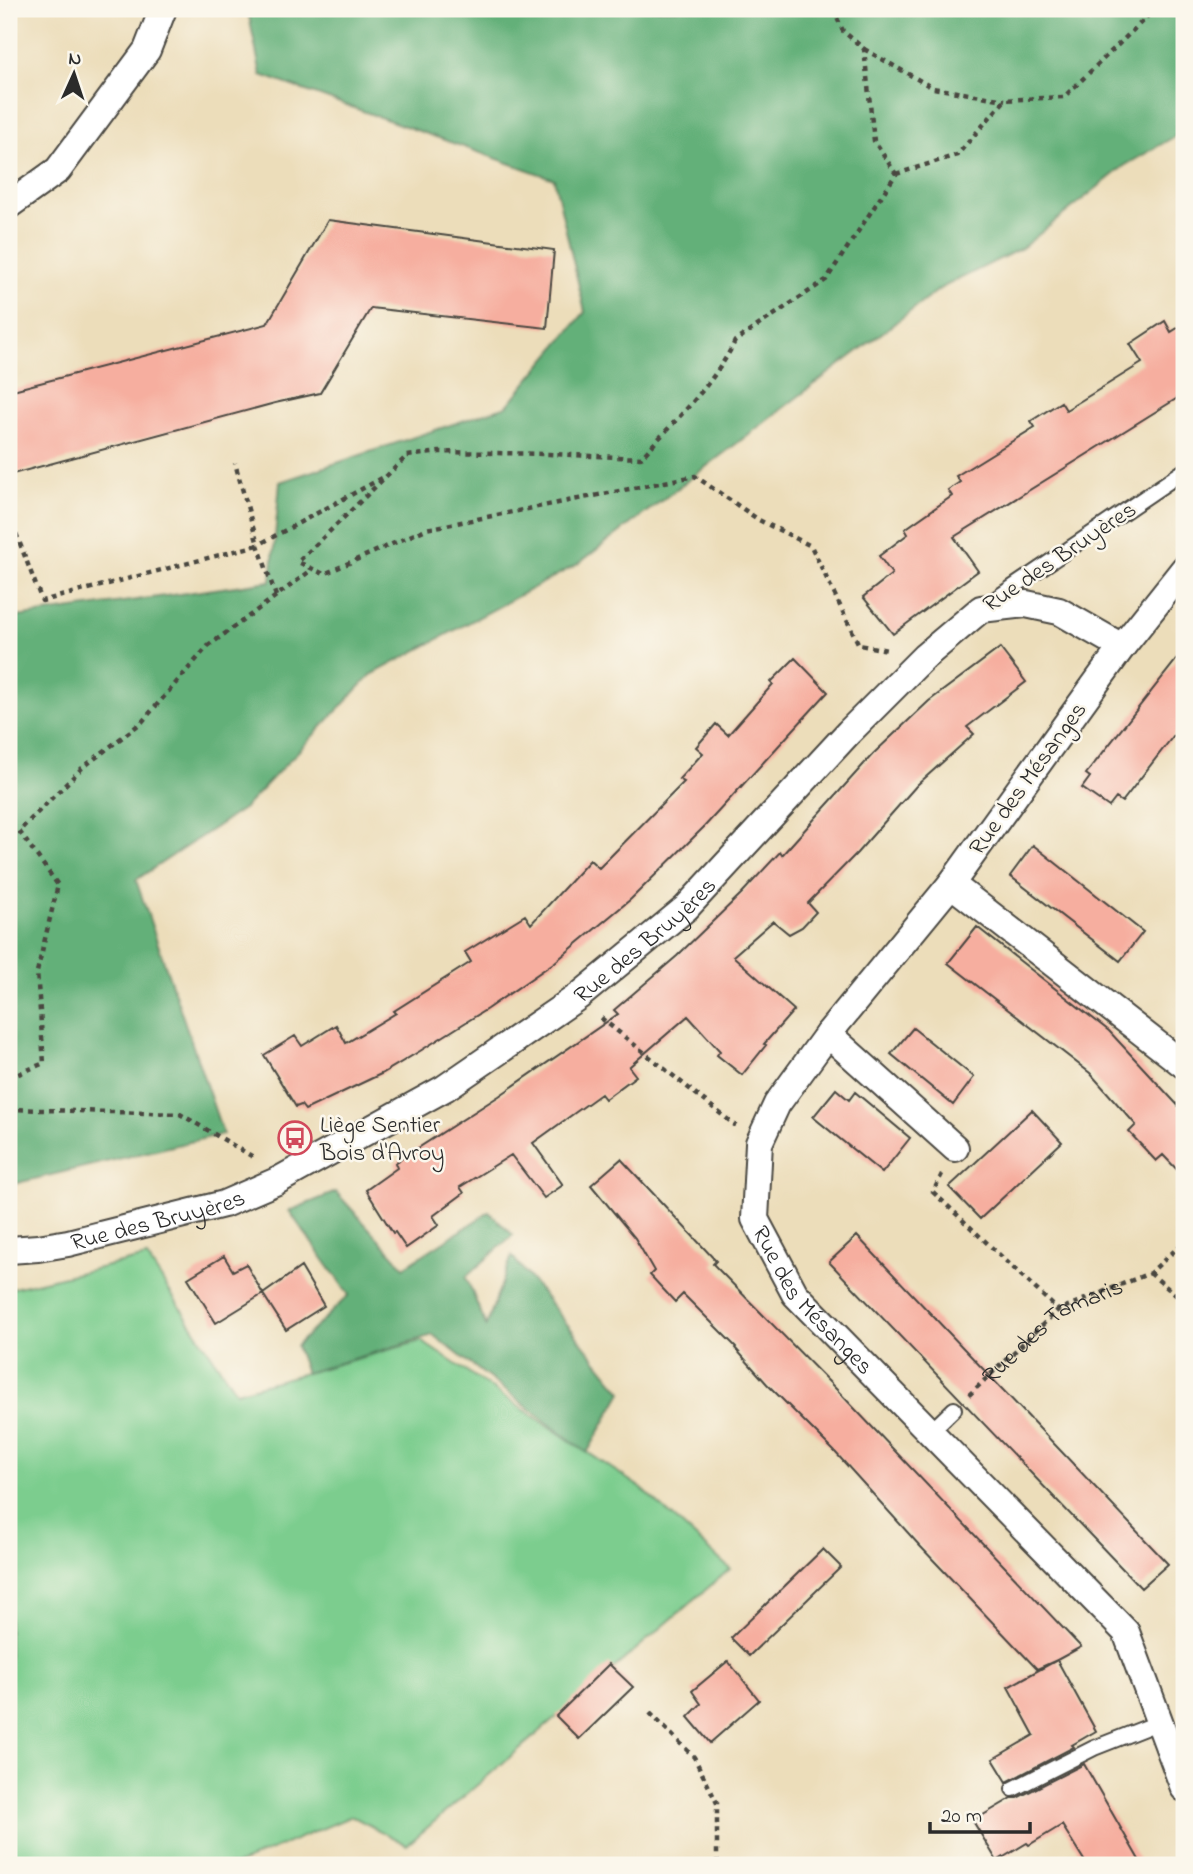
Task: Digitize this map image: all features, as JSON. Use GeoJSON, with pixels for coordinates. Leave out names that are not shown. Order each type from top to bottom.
{"type":"FeatureCollection","features":[{"type":"Feature","properties":{"kind":"street"},"geometry":{"type":"LineString","coordinates":[[9,205],[58,170],[147,50],[163,9]]}},
{"type":"Feature","properties":{"kind":"street"},"geometry":{"type":"LineString","coordinates":[[981,609],[1026,604],[1059,611],[1122,647],[1184,569]]}},
{"type":"Feature","properties":{"kind":"street","name":"Rue des Bruyères"},"geometry":{"type":"LineString","coordinates":[[9,1250],[68,1243],[224,1204],[277,1181],[445,1088],[590,987],[686,908],[849,732],[924,657],[981,609]]}},
{"type":"Feature","properties":{"kind":"street","name":"Rue des Mésanges"},"geometry":{"type":"LineString","coordinates":[[1122,647],[951,884],[828,1034],[777,1104],[759,1143],[755,1219],[795,1294],[1126,1632],[1184,1788]]}},
{"type":"Feature","properties":{"kind":"street"},"geometry":{"type":"LineString","coordinates":[[951,884],[1184,1065]]}},
{"type":"Feature","properties":{"kind":"street"},"geometry":{"type":"LineString","coordinates":[[828,1034],[955,1148]]}},
{"type":"Feature","properties":{"kind":"lane","name":"Rue des Bruyères"},"geometry":{"type":"LineString","coordinates":[[981,609],[1184,471]]}},
{"type":"Feature","properties":{"kind":"lane"},"geometry":{"type":"LineString","coordinates":[[929,1433],[954,1409]]}},
{"type":"Feature","properties":{"kind":"lane"},"geometry":{"type":"LineString","coordinates":[[1013,1789],[1094,1748],[1160,1722]]}},
{"type":"Feature","properties":{"kind":"path"},"geometry":{"type":"LineString","coordinates":[[833,9],[842,31],[864,49],[933,88],[1006,100],[1064,97],[1155,9]]}},
{"type":"Feature","properties":{"kind":"path"},"geometry":{"type":"LineString","coordinates":[[864,49],[874,141],[896,174]]}},
{"type":"Feature","properties":{"kind":"path"},"geometry":{"type":"LineString","coordinates":[[924,657],[859,645],[811,546],[759,520],[695,476],[426,529],[324,574],[298,562],[407,456],[440,452],[641,458],[700,391],[728,355],[735,341],[826,280],[896,174],[957,155],[1006,100]]}},
{"type":"Feature","properties":{"kind":"path"},"geometry":{"type":"LineString","coordinates":[[236,463],[258,545],[276,596]]}},
{"type":"Feature","properties":{"kind":"path"},"geometry":{"type":"LineString","coordinates":[[9,516],[43,601],[258,545],[388,474]]}},
{"type":"Feature","properties":{"kind":"path"},"geometry":{"type":"LineString","coordinates":[[9,1078],[44,1063],[37,972],[58,885],[19,831],[81,769],[142,722],[208,646],[313,569]]}},
{"type":"Feature","properties":{"kind":"path"},"geometry":{"type":"LineString","coordinates":[[598,1016],[732,1123]]}},
{"type":"Feature","properties":{"kind":"path"},"geometry":{"type":"LineString","coordinates":[[9,1109],[180,1114],[253,1155],[277,1181]]}},
{"type":"Feature","properties":{"kind":"path"},"geometry":{"type":"LineString","coordinates":[[955,1148],[933,1192],[1058,1310]]}},
{"type":"Feature","properties":{"kind":"path","name":"Rue des Tamaris"},"geometry":{"type":"LineString","coordinates":[[954,1409],[1058,1310],[1150,1273],[1184,1242]]}},
{"type":"Feature","properties":{"kind":"path"},"geometry":{"type":"LineString","coordinates":[[1150,1273],[1184,1302]]}},
{"type":"Feature","properties":{"kind":"path"},"geometry":{"type":"LineString","coordinates":[[650,1713],[694,1757],[717,1803],[717,1865]]}},
{"type":"Feature","properties":{"kind":"green space"},"geometry":{"type":"Polygon","coordinates":[[[1184,9],[1184,131],[1124,166],[1022,248],[941,288],[578,564],[371,675],[244,808],[136,880],[223,1134],[9,1185],[9,618],[271,581],[280,482],[507,406],[585,312],[554,179],[261,75],[248,11],[1184,9]]]}},
{"type":"Feature","properties":{"kind":"green space"},"geometry":{"type":"Polygon","coordinates":[[[336,1192],[404,1267],[489,1212],[513,1235],[466,1277],[486,1326],[512,1256],[622,1392],[587,1453],[433,1335],[306,1373],[296,1346],[349,1295],[289,1211],[336,1192]]]}},
{"type":"Feature","properties":{"kind":"green space"},"geometry":{"type":"Polygon","coordinates":[[[147,1257],[236,1392],[421,1341],[641,1488],[730,1569],[407,1845],[352,1816],[235,1865],[9,1865],[9,1289],[147,1257]]]}},
{"type":"Feature","properties":{"kind":"building"},"geometry":{"type":"Polygon","coordinates":[[[328,220],[554,250],[547,328],[371,308],[320,393],[9,475],[9,391],[267,324],[328,220]]]}},
{"type":"Feature","properties":{"kind":"building"},"geometry":{"type":"Polygon","coordinates":[[[1165,321],[1171,332],[1184,324],[1184,394],[954,537],[978,571],[893,634],[863,597],[892,574],[879,556],[908,534],[905,529],[952,496],[948,490],[960,482],[956,476],[1035,427],[1031,421],[1061,402],[1066,410],[1142,363],[1130,344],[1165,321]]]}},
{"type":"Feature","properties":{"kind":"building"},"geometry":{"type":"Polygon","coordinates":[[[1000,648],[1026,682],[967,727],[974,734],[917,785],[808,903],[816,912],[802,927],[789,934],[773,921],[733,956],[794,1010],[764,1044],[766,1045],[742,1075],[717,1055],[720,1051],[688,1016],[629,1067],[636,1076],[605,1099],[601,1094],[533,1143],[563,1185],[544,1198],[511,1155],[460,1187],[464,1193],[433,1216],[439,1225],[406,1248],[395,1232],[393,1233],[366,1190],[397,1168],[395,1163],[618,1014],[614,1010],[677,956],[780,852],[782,855],[873,754],[929,701],[1000,648]]]}},
{"type":"Feature","properties":{"kind":"building"},"geometry":{"type":"Polygon","coordinates":[[[1184,650],[1184,722],[1122,802],[1116,798],[1109,807],[1082,788],[1090,777],[1086,774],[1184,650]]]}},
{"type":"Feature","properties":{"kind":"building"},"geometry":{"type":"Polygon","coordinates":[[[795,658],[828,692],[704,827],[631,899],[555,962],[420,1051],[383,1073],[305,1110],[301,1105],[296,1107],[264,1055],[295,1036],[302,1046],[336,1025],[346,1043],[471,962],[465,952],[525,915],[531,924],[590,860],[599,868],[684,782],[679,779],[703,753],[696,747],[716,724],[728,735],[773,684],[771,682],[795,658]]]}},
{"type":"Feature","properties":{"kind":"building"},"geometry":{"type":"Polygon","coordinates":[[[1033,845],[1143,932],[1120,961],[1010,876],[1033,845]]]}},
{"type":"Feature","properties":{"kind":"building"},"geometry":{"type":"Polygon","coordinates":[[[977,927],[1109,1031],[1184,1112],[1184,1177],[1163,1155],[1156,1161],[1129,1132],[1136,1125],[1090,1073],[948,963],[977,927]]]}},
{"type":"Feature","properties":{"kind":"building"},"geometry":{"type":"Polygon","coordinates":[[[913,1028],[974,1077],[953,1105],[891,1054],[913,1028]]]}},
{"type":"Feature","properties":{"kind":"building"},"geometry":{"type":"Polygon","coordinates":[[[836,1089],[849,1100],[855,1092],[910,1138],[882,1173],[813,1117],[836,1089]]]}},
{"type":"Feature","properties":{"kind":"building"},"geometry":{"type":"Polygon","coordinates":[[[1032,1110],[1062,1142],[980,1219],[949,1187],[1032,1110]]]}},
{"type":"Feature","properties":{"kind":"building"},"geometry":{"type":"Polygon","coordinates":[[[621,1159],[716,1261],[713,1264],[837,1390],[1081,1647],[1037,1669],[835,1452],[767,1384],[736,1347],[683,1294],[675,1302],[650,1275],[654,1271],[635,1238],[591,1185],[621,1159]]]}},
{"type":"Feature","properties":{"kind":"building"},"geometry":{"type":"Polygon","coordinates":[[[857,1236],[1168,1564],[1141,1588],[829,1262],[857,1236]]]}},
{"type":"Feature","properties":{"kind":"building"},"geometry":{"type":"Polygon","coordinates":[[[224,1256],[233,1271],[246,1264],[263,1294],[216,1323],[188,1278],[224,1256]]]}},
{"type":"Feature","properties":{"kind":"building"},"geometry":{"type":"Polygon","coordinates":[[[301,1267],[324,1306],[286,1330],[263,1294],[301,1267]]]}},
{"type":"Feature","properties":{"kind":"building"},"geometry":{"type":"Polygon","coordinates":[[[823,1549],[841,1567],[749,1656],[731,1638],[823,1549]]]}},
{"type":"Feature","properties":{"kind":"building"},"geometry":{"type":"Polygon","coordinates":[[[1057,1660],[1096,1731],[1072,1745],[1074,1747],[1007,1782],[993,1759],[1034,1735],[1008,1687],[1057,1660]]]}},
{"type":"Feature","properties":{"kind":"building"},"geometry":{"type":"Polygon","coordinates":[[[728,1661],[759,1700],[710,1743],[688,1717],[701,1704],[692,1691],[728,1661]]]}},
{"type":"Feature","properties":{"kind":"building"},"geometry":{"type":"Polygon","coordinates":[[[609,1664],[633,1687],[579,1739],[556,1716],[609,1664]]]}},
{"type":"Feature","properties":{"kind":"building"},"geometry":{"type":"Polygon","coordinates":[[[1084,1764],[1142,1865],[1087,1865],[1062,1825],[997,1861],[973,1821],[1012,1798],[1017,1798],[1084,1764]]]}},
{"type":"Feature","properties":{"kind":"place","name":"Liège Sentier Bois d'Avroy"},"geometry":{"type":"Point","coordinates":[295,1138]}}]}
